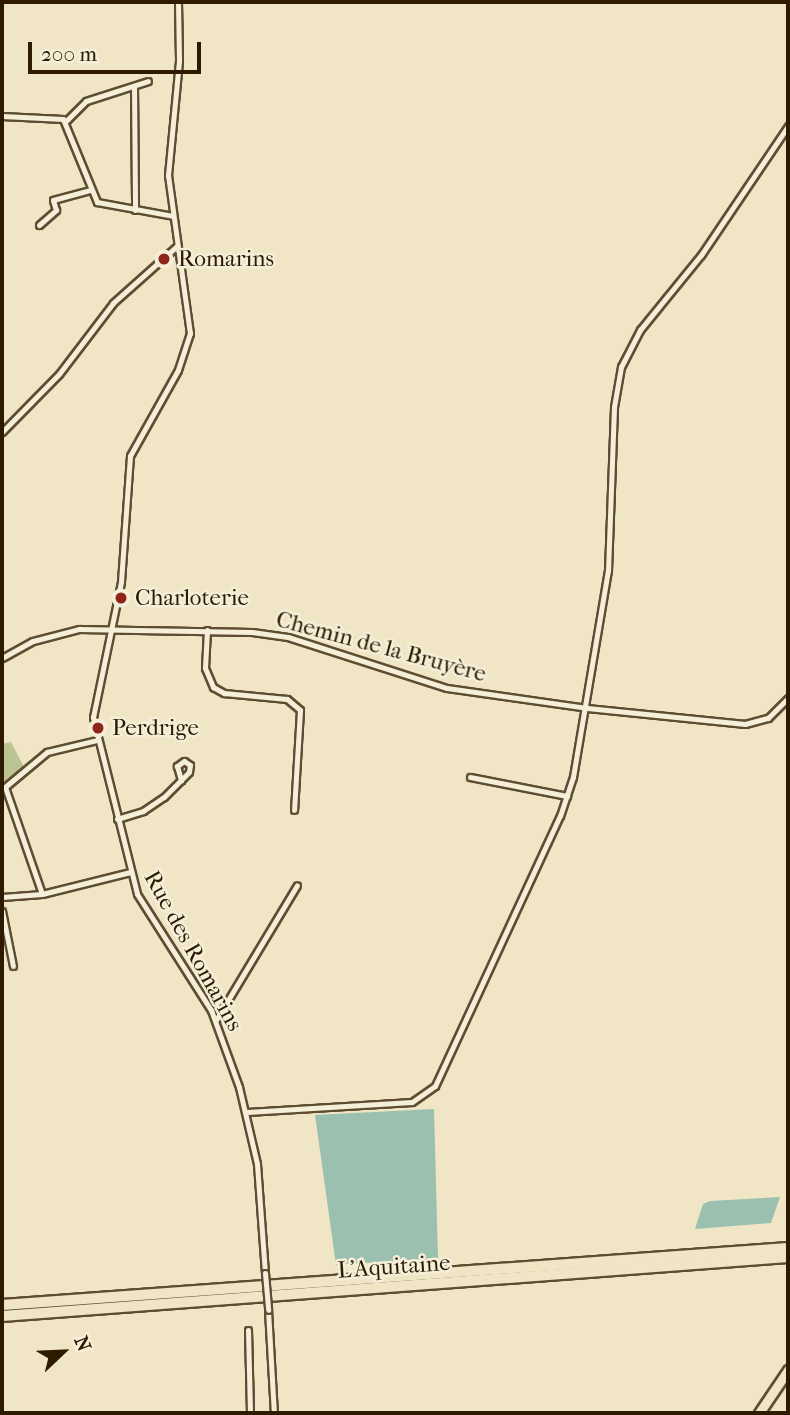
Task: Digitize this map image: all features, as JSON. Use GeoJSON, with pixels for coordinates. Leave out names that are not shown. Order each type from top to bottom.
{"type":"FeatureCollection","features":[{"type":"Feature","properties":{"kind":"highway","name":"L'Aquitaine"},"geometry":{"type":"LineString","coordinates":[[2,1305],[788,1248]]}},
{"type":"Feature","properties":{"kind":"highway","name":"L'Aquitaine"},"geometry":{"type":"LineString","coordinates":[[2,1316],[788,1257]]}},
{"type":"Feature","properties":{"kind":"main road"},"geometry":{"type":"LineString","coordinates":[[759,1413],[788,1370]]}},
{"type":"Feature","properties":{"kind":"street","name":"Rue des Romarins"},"geometry":{"type":"LineString","coordinates":[[178,2],[179,61],[168,161],[190,333],[178,370],[130,456],[122,573],[93,701],[97,740],[130,873],[143,905],[215,1020],[247,1112],[257,1164],[274,1413]]}},
{"type":"Feature","properties":{"kind":"street"},"geometry":{"type":"LineString","coordinates":[[66,121],[86,101],[148,81]]}},
{"type":"Feature","properties":{"kind":"street"},"geometry":{"type":"LineString","coordinates":[[134,86],[135,210]]}},
{"type":"Feature","properties":{"kind":"street"},"geometry":{"type":"LineString","coordinates":[[2,116],[49,117],[66,121]]}},
{"type":"Feature","properties":{"kind":"street"},"geometry":{"type":"LineString","coordinates":[[66,121],[90,190],[100,204],[173,216]]}},
{"type":"Feature","properties":{"kind":"street"},"geometry":{"type":"LineString","coordinates":[[247,1112],[412,1102],[431,1092],[567,796],[587,708],[611,543],[618,375],[640,330],[685,277],[763,167],[788,126]]}},
{"type":"Feature","properties":{"kind":"street"},"geometry":{"type":"LineString","coordinates":[[39,225],[56,210],[53,200],[90,190]]}},
{"type":"Feature","properties":{"kind":"street"},"geometry":{"type":"LineString","coordinates":[[2,432],[64,369],[113,303],[177,246]]}},
{"type":"Feature","properties":{"kind":"street","name":"Chemin de la Bruyère"},"geometry":{"type":"LineString","coordinates":[[2,658],[50,636],[111,628],[206,631],[288,637],[447,688],[587,708],[745,724],[768,718],[788,698]]}},
{"type":"Feature","properties":{"kind":"street"},"geometry":{"type":"LineString","coordinates":[[206,631],[206,675],[213,687],[224,693],[287,699],[300,710],[294,810]]}},
{"type":"Feature","properties":{"kind":"street"},"geometry":{"type":"LineString","coordinates":[[42,894],[4,787],[47,752],[97,740]]}},
{"type":"Feature","properties":{"kind":"street"},"geometry":{"type":"LineString","coordinates":[[470,776],[567,796]]}},
{"type":"Feature","properties":{"kind":"street"},"geometry":{"type":"LineString","coordinates":[[117,819],[151,807],[181,780]]}},
{"type":"Feature","properties":{"kind":"street"},"geometry":{"type":"LineString","coordinates":[[2,897],[42,894],[130,873]]}},
{"type":"Feature","properties":{"kind":"street"},"geometry":{"type":"LineString","coordinates":[[215,1020],[297,885]]}},
{"type":"Feature","properties":{"kind":"street"},"geometry":{"type":"LineString","coordinates":[[2,911],[13,965]]}},
{"type":"Feature","properties":{"kind":"street"},"geometry":{"type":"LineString","coordinates":[[248,1330],[250,1413]]}},
{"type":"Feature","properties":{"kind":"shaded area"},"geometry":{"type":"Polygon","coordinates":[[[11,742],[24,767],[2,784],[2,744],[11,742]]]}},
{"type":"Feature","properties":{"kind":"shaded area"},"geometry":{"type":"Polygon","coordinates":[[[434,1109],[438,1258],[336,1265],[315,1115],[434,1109]]]}},
{"type":"Feature","properties":{"kind":"shaded area"},"geometry":{"type":"Polygon","coordinates":[[[780,1197],[771,1223],[695,1229],[703,1204],[710,1201],[780,1197]]]}},
{"type":"Feature","properties":{"kind":"place","name":"Romarins"},"geometry":{"type":"Point","coordinates":[164,259]}},
{"type":"Feature","properties":{"kind":"place","name":"Charloterie"},"geometry":{"type":"Point","coordinates":[121,598]}},
{"type":"Feature","properties":{"kind":"place","name":"Perdrige"},"geometry":{"type":"Point","coordinates":[98,728]}}]}
